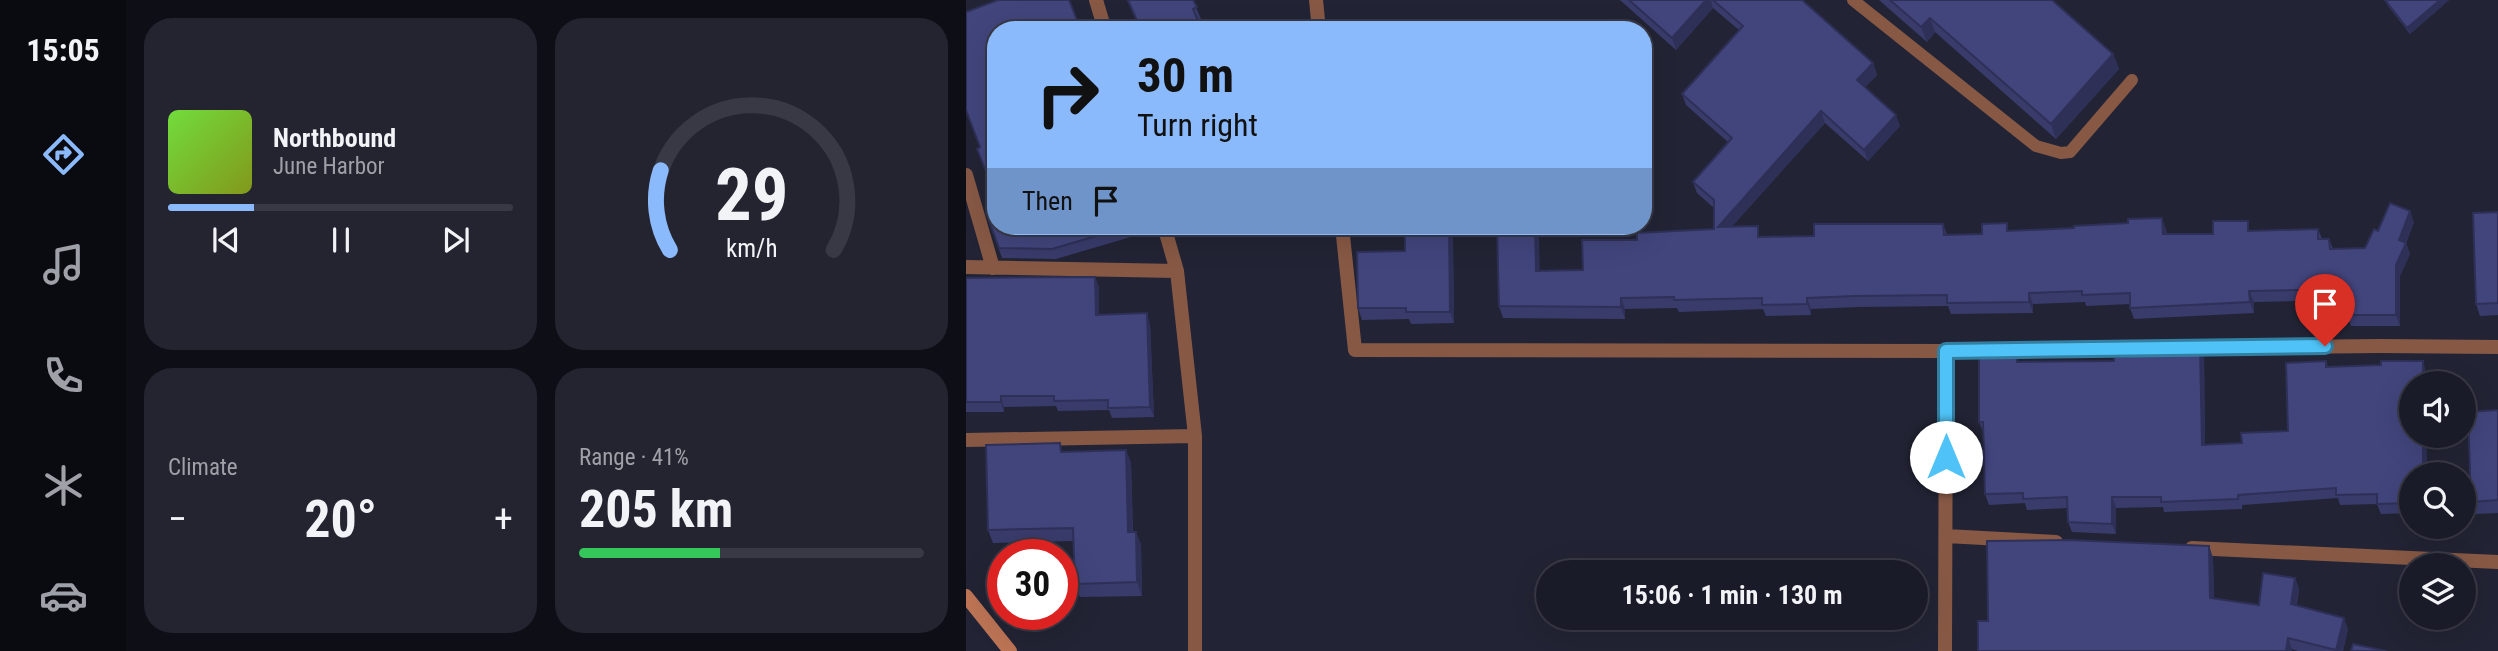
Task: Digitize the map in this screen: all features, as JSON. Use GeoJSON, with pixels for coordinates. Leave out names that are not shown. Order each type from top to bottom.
{"type":"FeatureCollection","features":[{"type":"Feature","properties":{"kind":"street"},"geometry":{"type":"LineString","coordinates":[[1096,0],[1102,21]]}},
{"type":"Feature","properties":{"kind":"street"},"geometry":{"type":"LineString","coordinates":[[1315,0],[1318,21]]}},
{"type":"Feature","properties":{"kind":"street"},"geometry":{"type":"LineString","coordinates":[[966,175],[993,268]]}},
{"type":"Feature","properties":{"kind":"street"},"geometry":{"type":"LineString","coordinates":[[1167,235],[1177,271],[1195,436],[1195,651]]}},
{"type":"Feature","properties":{"kind":"street"},"geometry":{"type":"LineString","coordinates":[[1343,235],[1355,350],[1946,351],[2379,345],[2498,347]]}},
{"type":"Feature","properties":{"kind":"street"},"geometry":{"type":"LineString","coordinates":[[966,267],[1177,271]]}},
{"type":"Feature","properties":{"kind":"street"},"geometry":{"type":"LineString","coordinates":[[1945,651],[1946,351]]}},
{"type":"Feature","properties":{"kind":"street"},"geometry":{"type":"LineString","coordinates":[[966,440],[1195,436]]}},
{"type":"Feature","properties":{"kind":"street"},"geometry":{"type":"LineString","coordinates":[[1946,536],[2070,542]]}},
{"type":"Feature","properties":{"kind":"street"},"geometry":{"type":"LineString","coordinates":[[2180,547],[2498,562]]}},
{"type":"Feature","properties":{"kind":"street"},"geometry":{"type":"LineString","coordinates":[[966,596],[1010,651]]}},
{"type":"Feature","properties":{"kind":"lane"},"geometry":{"type":"LineString","coordinates":[[1853,0],[2036,146],[2061,153],[2070,152],[2132,80]]}},
{"type":"Feature","properties":{"kind":"building"},"geometry":{"type":"Polygon","coordinates":[[[998,0],[1069,0],[1077,21],[987,21],[987,174],[966,110],[966,12],[998,0]]]}},
{"type":"Feature","properties":{"kind":"building"},"geometry":{"type":"Polygon","coordinates":[[[1128,0],[1193,0],[1197,7],[1193,9],[1198,21],[1137,21],[1128,0]]]}},
{"type":"Feature","properties":{"kind":"building"},"geometry":{"type":"Polygon","coordinates":[[[1629,0],[1706,0],[1672,38],[1629,0]]]}},
{"type":"Feature","properties":{"kind":"building"},"geometry":{"type":"Polygon","coordinates":[[[1713,0],[1802,0],[1873,63],[1857,80],[1896,115],[1864,150],[1821,111],[1718,227],[1758,226],[1758,237],[1814,236],[1814,224],[1943,224],[1944,235],[1982,234],[1982,224],[2007,223],[2007,231],[2074,228],[2128,223],[2128,219],[2162,218],[2163,234],[2213,234],[2213,221],[2248,221],[2248,231],[2318,229],[2318,239],[2329,239],[2330,249],[2365,248],[2374,229],[2378,231],[2390,203],[2410,211],[2399,240],[2406,243],[2396,265],[2396,315],[2347,315],[2347,289],[2249,291],[2250,302],[2130,308],[2130,293],[2082,295],[2082,291],[2029,293],[2029,302],[1947,303],[1947,295],[1854,296],[1807,298],[1807,304],[1762,305],[1762,298],[1674,300],[1674,297],[1621,298],[1621,307],[1499,306],[1497,235],[1535,235],[1536,271],[1583,270],[1582,240],[1637,240],[1637,235],[1652,235],[1652,232],[1714,229],[1714,200],[1693,182],[1732,138],[1682,94],[1743,26],[1713,0]]]}},
{"type":"Feature","properties":{"kind":"building"},"geometry":{"type":"Polygon","coordinates":[[[1890,0],[2052,0],[2113,54],[2051,124],[1930,18],[1921,27],[1890,0]]]}},
{"type":"Feature","properties":{"kind":"building"},"geometry":{"type":"Polygon","coordinates":[[[2385,0],[2440,0],[2407,28],[2385,0]]]}},
{"type":"Feature","properties":{"kind":"building"},"geometry":{"type":"Polygon","coordinates":[[[2498,212],[2498,303],[2476,304],[2473,213],[2498,212]]]}},
{"type":"Feature","properties":{"kind":"building"},"geometry":{"type":"Polygon","coordinates":[[[994,235],[1099,235],[1052,249],[999,248],[994,235]]]}},
{"type":"Feature","properties":{"kind":"building"},"geometry":{"type":"Polygon","coordinates":[[[1405,235],[1449,235],[1450,312],[1358,308],[1357,252],[1405,251],[1405,235]]]}},
{"type":"Feature","properties":{"kind":"building"},"geometry":{"type":"Polygon","coordinates":[[[1095,277],[1096,315],[1147,313],[1150,407],[1108,408],[1108,400],[1054,401],[1054,396],[1001,396],[1001,402],[966,402],[966,278],[1095,277]]]}},
{"type":"Feature","properties":{"kind":"building"},"geometry":{"type":"Polygon","coordinates":[[[2200,347],[2202,445],[2242,443],[2241,433],[2288,431],[2286,363],[2326,361],[2326,367],[2381,365],[2381,361],[2423,361],[2423,371],[2399,371],[2399,448],[2423,448],[2423,462],[2399,462],[2399,503],[2377,504],[2377,494],[2336,495],[2336,488],[2238,495],[2238,499],[2161,502],[2161,497],[2112,497],[2112,524],[2068,522],[2067,497],[2023,499],[2023,493],[1985,494],[1983,422],[1979,422],[1979,357],[2017,356],[2017,362],[2114,361],[2114,357],[2153,355],[2153,348],[2200,347]]]}},
{"type":"Feature","properties":{"kind":"building"},"geometry":{"type":"Polygon","coordinates":[[[2498,410],[2498,500],[2476,502],[2476,462],[2470,462],[2469,448],[2476,448],[2476,411],[2498,410]]]}},
{"type":"Feature","properties":{"kind":"building"},"geometry":{"type":"Polygon","coordinates":[[[1060,443],[1061,452],[1126,450],[1128,532],[1136,532],[1137,582],[1078,584],[1078,539],[1073,539],[1073,528],[988,530],[986,445],[1060,443]]]}},
{"type":"Feature","properties":{"kind":"building"},"geometry":{"type":"Polygon","coordinates":[[[2068,540],[2209,546],[2210,598],[2259,605],[2263,573],[2295,578],[2291,604],[2344,618],[2336,650],[2288,638],[2286,651],[1978,651],[1978,621],[1988,621],[1987,541],[2068,540]]]}},
{"type":"Feature","properties":{"kind":"building"},"geometry":{"type":"Polygon","coordinates":[[[2353,644],[2386,651],[2351,651],[2353,644]]]}},
{"type":"Feature","properties":{"kind":"route"},"geometry":{"type":"LineString","coordinates":[[1946,457],[1946,351],[2325,346]]}}]}
